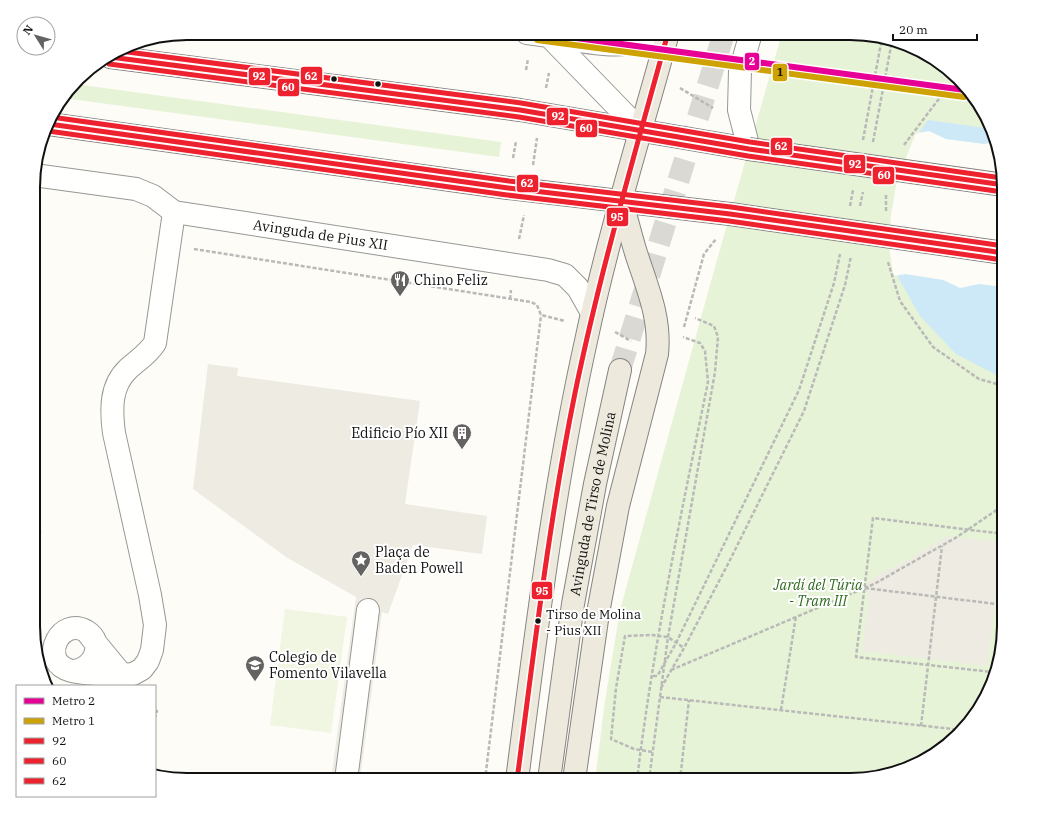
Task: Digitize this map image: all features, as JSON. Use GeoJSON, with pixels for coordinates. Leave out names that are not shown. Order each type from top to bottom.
{"type":"FeatureCollection","features":[{"type":"Feature","properties":{"kind":"main road"},"geometry":{"type":"LineString","coordinates":[[518,773],[539,616],[562,468],[592,313],[666,40]]}},
{"type":"Feature","properties":{"kind":"main road"},"geometry":{"type":"LineString","coordinates":[[117,58],[520,110],[749,149],[997,184]]}},
{"type":"Feature","properties":{"kind":"main road"},"geometry":{"type":"LineString","coordinates":[[54,125],[622,202],[730,214],[997,252]]}},
{"type":"Feature","properties":{"kind":"main road"},"geometry":{"type":"LineString","coordinates":[[575,773],[598,613],[616,513],[657,354],[658,340],[655,310],[636,252],[622,202]]}},
{"type":"Feature","properties":{"kind":"main road","name":"Avinguda de Tirso de Molina"},"geometry":{"type":"LineString","coordinates":[[550,773],[574,597],[595,484],[620,370]]}},
{"type":"Feature","properties":{"kind":"street"},"geometry":{"type":"LineString","coordinates":[[553,40],[641,131]]}},
{"type":"Feature","properties":{"kind":"street"},"geometry":{"type":"LineString","coordinates":[[576,40],[616,46],[642,40]]}},
{"type":"Feature","properties":{"kind":"street"},"geometry":{"type":"LineString","coordinates":[[749,40],[740,71],[739,110],[749,149]]}},
{"type":"Feature","properties":{"kind":"street","name":"Avinguda de Pius XII"},"geometry":{"type":"LineString","coordinates":[[40,176],[136,189],[153,196],[174,212],[548,270],[566,275],[578,288],[592,313]]}},
{"type":"Feature","properties":{"kind":"street"},"geometry":{"type":"LineString","coordinates":[[122,675],[86,631],[72,629],[66,631],[56,640],[54,654],[61,665],[74,671],[122,675],[133,674],[142,669],[152,650],[155,625],[150,595],[114,433],[111,412],[113,396],[117,384],[127,370],[149,353],[155,343],[174,212]]}},
{"type":"Feature","properties":{"kind":"street"},"geometry":{"type":"LineString","coordinates":[[347,773],[368,610]]}},
{"type":"Feature","properties":{"kind":"street"},"geometry":{"type":"LineString","coordinates":[[74,671],[87,667],[92,662],[96,648],[90,636]]}},
{"type":"Feature","properties":{"kind":"path"},"geometry":{"type":"LineString","coordinates":[[863,144],[881,43]]}},
{"type":"Feature","properties":{"kind":"path"},"geometry":{"type":"LineString","coordinates":[[872,148],[891,46]]}},
{"type":"Feature","properties":{"kind":"path"},"geometry":{"type":"LineString","coordinates":[[526,70],[528,56]]}},
{"type":"Feature","properties":{"kind":"path"},"geometry":{"type":"LineString","coordinates":[[938,100],[958,87]]}},
{"type":"Feature","properties":{"kind":"path"},"geometry":{"type":"LineString","coordinates":[[513,158],[516,141]]}},
{"type":"Feature","properties":{"kind":"path"},"geometry":{"type":"LineString","coordinates":[[848,213],[855,182]]}},
{"type":"Feature","properties":{"kind":"path"},"geometry":{"type":"LineString","coordinates":[[860,209],[864,186]]}},
{"type":"Feature","properties":{"kind":"path"},"geometry":{"type":"LineString","coordinates":[[638,773],[659,636],[681,512],[708,382],[705,351],[700,343],[681,337],[704,254],[717,238],[730,214]]}},
{"type":"Feature","properties":{"kind":"path"},"geometry":{"type":"LineString","coordinates":[[189,248],[201,252],[531,302],[537,305],[541,315],[486,773]]}},
{"type":"Feature","properties":{"kind":"path"},"geometry":{"type":"LineString","coordinates":[[653,676],[657,676],[676,643],[799,390],[834,283],[840,252]]}},
{"type":"Feature","properties":{"kind":"path"},"geometry":{"type":"LineString","coordinates":[[661,688],[684,648],[804,411],[845,285],[851,255]]}},
{"type":"Feature","properties":{"kind":"path"},"geometry":{"type":"LineString","coordinates":[[541,315],[548,318]]}},
{"type":"Feature","properties":{"kind":"path"},"geometry":{"type":"LineString","coordinates":[[650,773],[668,637],[712,388],[718,337],[714,326],[695,318]]}},
{"type":"Feature","properties":{"kind":"path"},"geometry":{"type":"LineString","coordinates":[[615,332],[636,343]]}},
{"type":"Feature","properties":{"kind":"path"},"geometry":{"type":"LineString","coordinates":[[671,670],[865,588],[942,546],[997,510]]}},
{"type":"Feature","properties":{"kind":"path"},"geometry":{"type":"LineString","coordinates":[[990,672],[856,657],[873,518],[997,533]]}},
{"type":"Feature","properties":{"kind":"path"},"geometry":{"type":"LineString","coordinates":[[921,726],[942,546]]}},
{"type":"Feature","properties":{"kind":"path"},"geometry":{"type":"LineString","coordinates":[[865,588],[997,604]]}},
{"type":"Feature","properties":{"kind":"path"},"geometry":{"type":"LineString","coordinates":[[781,710],[796,616]]}},
{"type":"Feature","properties":{"kind":"path"},"geometry":{"type":"LineString","coordinates":[[652,752],[634,749],[611,739],[616,688],[625,636],[668,637],[684,648]]}},
{"type":"Feature","properties":{"kind":"path"},"geometry":{"type":"LineString","coordinates":[[660,697],[955,729]]}},
{"type":"Feature","properties":{"kind":"path"},"geometry":{"type":"LineString","coordinates":[[681,773],[689,700]]}},
{"type":"Feature","properties":{"kind":"green space","name":"Jardí del Túria - Tram III"},"geometry":{"type":"Polygon","coordinates":[[[780,40],[860,40],[898,48],[915,55],[940,70],[967,97],[986,130],[992,149],[997,177],[997,636],[992,664],[986,683],[967,716],[940,743],[907,762],[888,768],[860,773],[596,773],[605,701],[620,610],[715,267],[780,40]]]}},
{"type":"Feature","properties":{"kind":"green space"},"geometry":{"type":"Polygon","coordinates":[[[81,85],[501,142],[499,157],[69,99],[81,85]]]}},
{"type":"Feature","properties":{"kind":"green space"},"geometry":{"type":"Polygon","coordinates":[[[285,609],[347,617],[331,733],[270,725],[285,609]]]}},
{"type":"Feature","properties":{"kind":"shaded area","name":"Plaça de Baden Powell"},"geometry":{"type":"Polygon","coordinates":[[[208,364],[238,368],[237,376],[420,401],[405,504],[487,516],[482,554],[413,545],[388,614],[382,612],[361,773],[332,773],[356,597],[286,557],[193,489],[208,364]]]}},
{"type":"Feature","properties":{"kind":"shaded area"},"geometry":{"type":"Polygon","coordinates":[[[947,536],[997,542],[997,589],[987,666],[862,651],[869,598],[865,588],[872,578],[911,558],[947,536]]]}},
{"type":"Feature","properties":{"kind":"water"},"geometry":{"type":"Polygon","coordinates":[[[928,120],[985,128],[986,130],[992,149],[997,177],[997,375],[956,354],[920,316],[895,272],[917,136],[928,120]]]}},
{"type":"Feature","properties":{"kind":"pier"},"geometry":{"type":"Polygon","coordinates":[[[929,131],[946,139],[984,144],[990,143],[997,177],[997,286],[979,284],[960,288],[943,280],[905,274],[895,276],[893,273],[889,245],[891,215],[896,186],[905,160],[917,133],[929,131]]]}},
{"type":"Feature","properties":{"kind":"tunnel"},"geometry":{"type":"LineString","coordinates":[[620,370],[722,40]]}},
{"type":"Feature","properties":{"kind":"metro line","name":"1"},"geometry":{"type":"LineString","coordinates":[[537,40],[964,97]]}},
{"type":"Feature","properties":{"kind":"metro line","name":"2"},"geometry":{"type":"LineString","coordinates":[[591,40],[960,89]]}},
{"type":"Feature","properties":{"kind":"transit line","name":"95"},"geometry":{"type":"LineString","coordinates":[[518,773],[557,489],[575,393],[595,303],[666,40]]}},
{"type":"Feature","properties":{"kind":"transit line","name":"62"},"geometry":{"type":"LineString","coordinates":[[128,52],[521,103],[750,142],[997,177]]}},
{"type":"Feature","properties":{"kind":"transit line","name":"92"},"geometry":{"type":"LineString","coordinates":[[117,58],[520,110],[749,149],[997,184]]}},
{"type":"Feature","properties":{"kind":"transit line","name":"60"},"geometry":{"type":"LineString","coordinates":[[109,64],[519,117],[748,156],[997,191]]}},
{"type":"Feature","properties":{"kind":"transit line","name":"62"},"geometry":{"type":"LineString","coordinates":[[57,118],[509,181],[731,207],[997,245]]}},
{"type":"Feature","properties":{"kind":"transit line","name":"92"},"geometry":{"type":"LineString","coordinates":[[54,125],[508,188],[730,214],[997,252]]}},
{"type":"Feature","properties":{"kind":"transit line","name":"60"},"geometry":{"type":"LineString","coordinates":[[51,131],[507,195],[729,221],[997,259]]}},
{"type":"Feature","properties":{"kind":"place","name":"Chino Feliz"},"geometry":{"type":"Point","coordinates":[400,297]}},
{"type":"Feature","properties":{"kind":"place","name":"Edificio Pío XII"},"geometry":{"type":"Point","coordinates":[462,450]}},
{"type":"Feature","properties":{"kind":"place","name":"Plaça de Baden Powell"},"geometry":{"type":"Point","coordinates":[361,577]}},
{"type":"Feature","properties":{"kind":"place","name":"Tirso de Molina - Pius XII"},"geometry":{"type":"Point","coordinates":[538,621]}},
{"type":"Feature","properties":{"kind":"place","name":"Colegio de Fomento Vilavella"},"geometry":{"type":"Point","coordinates":[255,682]}}]}
